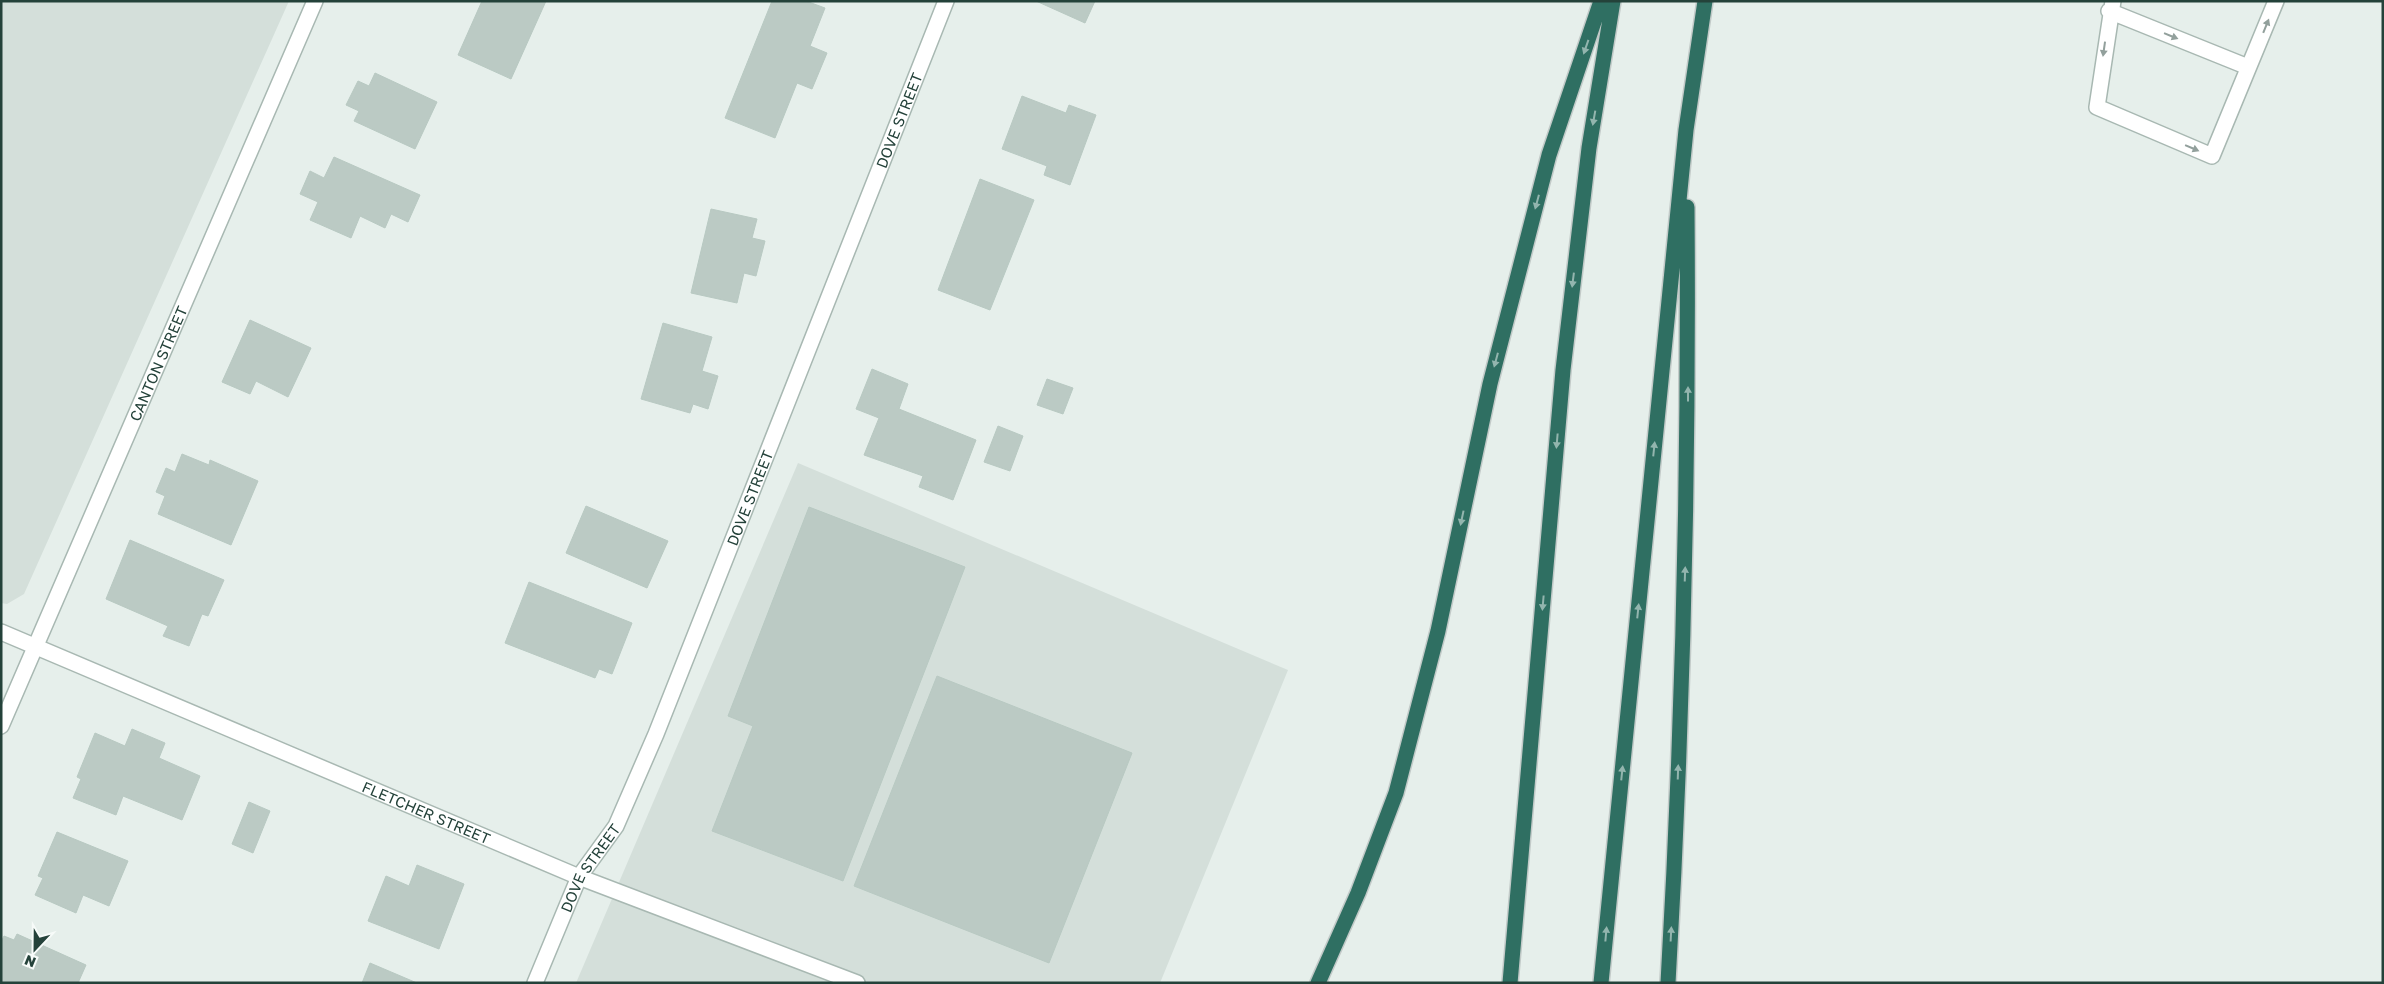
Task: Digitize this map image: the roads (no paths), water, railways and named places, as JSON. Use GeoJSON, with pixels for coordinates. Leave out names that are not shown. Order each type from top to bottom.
{"type":"FeatureCollection","features":[{"type":"Feature","properties":{"kind":"highway"},"geometry":{"type":"LineString","coordinates":[[1318,983],[1358,893],[1396,793],[1419,712],[1438,631],[1497,355],[1549,155],[1601,1]]}},
{"type":"Feature","properties":{"kind":"highway"},"geometry":{"type":"LineString","coordinates":[[1510,983],[1563,370],[1589,148],[1613,1]]}},
{"type":"Feature","properties":{"kind":"highway"},"geometry":{"type":"LineString","coordinates":[[1601,983],[1686,130],[1705,1]]}},
{"type":"Feature","properties":{"kind":"highway"},"geometry":{"type":"LineString","coordinates":[[1668,983],[1675,859],[1688,495],[1686,130]]}},
{"type":"Feature","properties":{"kind":"street","name":"CANTON STREET"},"geometry":{"type":"LineString","coordinates":[[1,726],[315,1]]}},
{"type":"Feature","properties":{"kind":"street","name":"DOVE STREET"},"geometry":{"type":"LineString","coordinates":[[535,983],[579,877],[616,826],[656,734],[946,1]]}},
{"type":"Feature","properties":{"kind":"street"},"geometry":{"type":"LineString","coordinates":[[2248,67],[2111,6],[2097,107],[2212,156],[2276,1]]}},
{"type":"Feature","properties":{"kind":"street","name":"FLETCHER STREET"},"geometry":{"type":"LineString","coordinates":[[1,632],[579,877],[856,983]]}}]}
